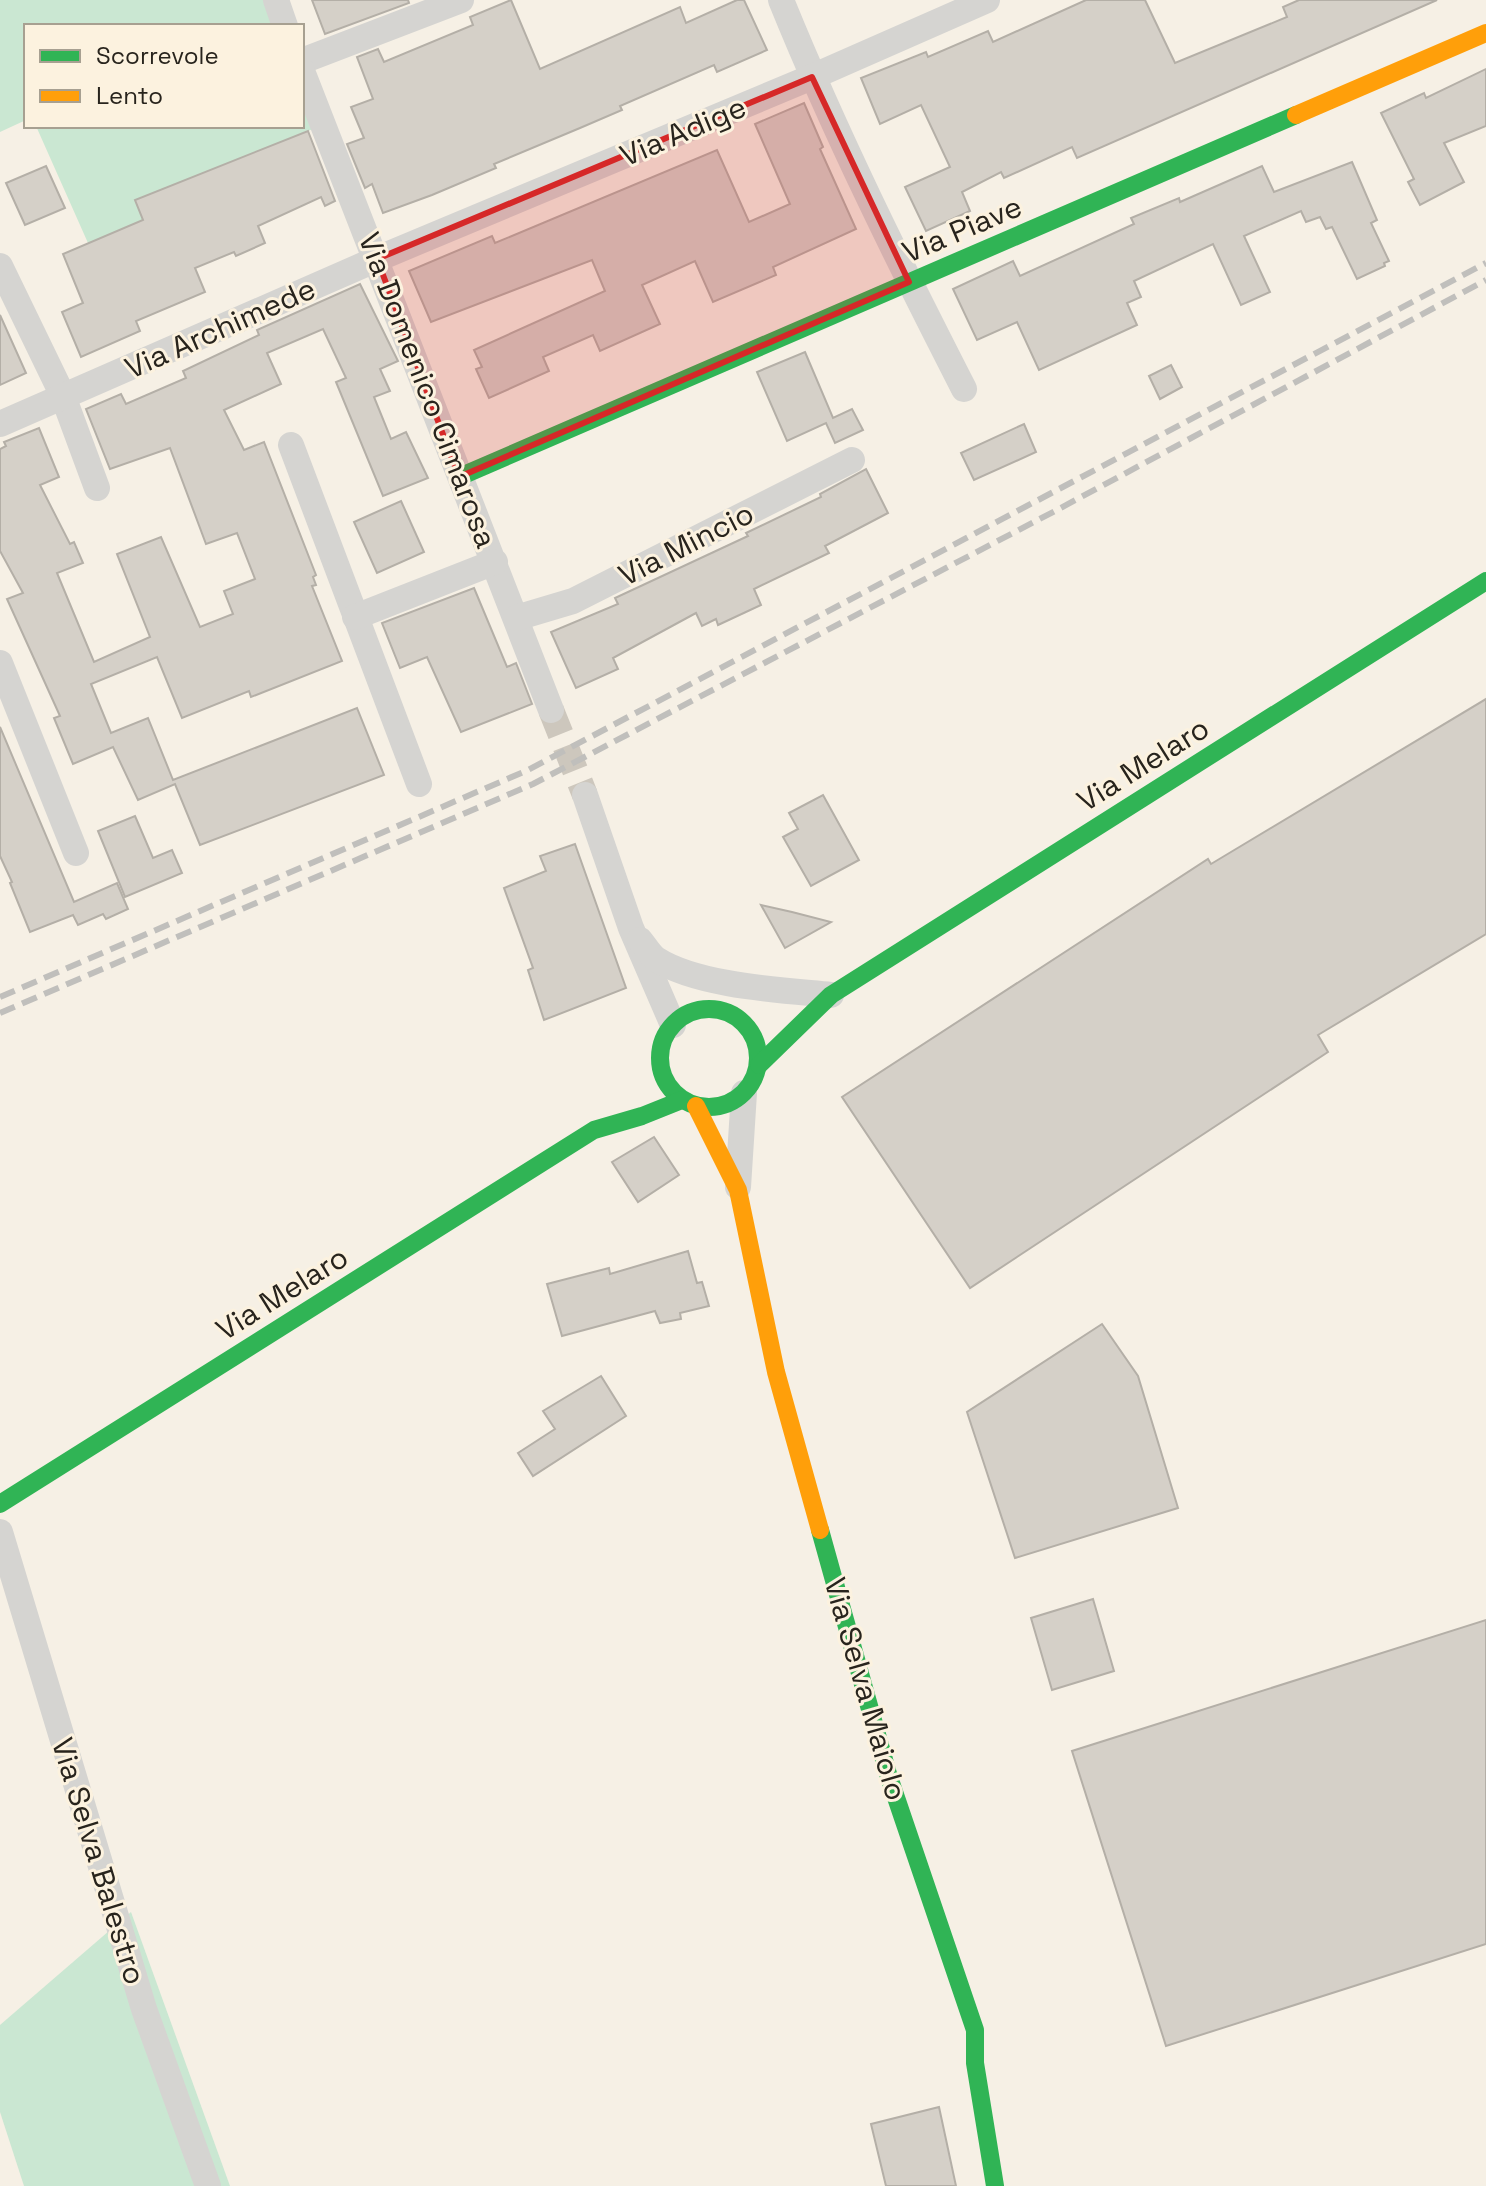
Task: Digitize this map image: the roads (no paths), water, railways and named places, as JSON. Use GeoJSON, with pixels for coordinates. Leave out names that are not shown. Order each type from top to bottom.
{"type":"FeatureCollection","features":[{"type":"Feature","properties":{"kind":"street"},"geometry":{"type":"LineString","coordinates":[[276,0],[284,24]]}},
{"type":"Feature","properties":{"kind":"street"},"geometry":{"type":"LineString","coordinates":[[304,60],[461,0]]}},
{"type":"Feature","properties":{"kind":"street"},"geometry":{"type":"LineString","coordinates":[[781,0],[812,77],[909,282],[964,389]]}},
{"type":"Feature","properties":{"kind":"street","name":"Via Adige"},"geometry":{"type":"LineString","coordinates":[[377,259],[812,77],[987,0]]}},
{"type":"Feature","properties":{"kind":"street","name":"Via Piave"},"geometry":{"type":"LineString","coordinates":[[459,477],[1486,33]]}},
{"type":"Feature","properties":{"kind":"street","name":"Via Domenico Cimarosa"},"geometry":{"type":"LineString","coordinates":[[304,76],[551,710]]}},
{"type":"Feature","properties":{"kind":"street","name":"Via Archimede"},"geometry":{"type":"LineString","coordinates":[[0,424],[377,259]]}},
{"type":"Feature","properties":{"kind":"street"},"geometry":{"type":"LineString","coordinates":[[0,266],[63,396],[97,488]]}},
{"type":"Feature","properties":{"kind":"street"},"geometry":{"type":"LineString","coordinates":[[291,445],[419,784]]}},
{"type":"Feature","properties":{"kind":"street","name":"Via Mincio"},"geometry":{"type":"LineString","coordinates":[[516,618],[573,601],[852,460]]}},
{"type":"Feature","properties":{"kind":"street"},"geometry":{"type":"LineString","coordinates":[[355,617],[495,562]]}},
{"type":"Feature","properties":{"kind":"street","name":"Via Melaro"},"geometry":{"type":"LineString","coordinates":[[0,1504],[594,1130],[689,1103],[722,1106],[744,1093],[754,1080],[759,1065],[831,995],[1486,581]]}},
{"type":"Feature","properties":{"kind":"street"},"geometry":{"type":"LineString","coordinates":[[0,663],[76,853]]}},
{"type":"Feature","properties":{"kind":"street"},"geometry":{"type":"LineString","coordinates":[[585,795],[631,928],[673,1025]]}},
{"type":"Feature","properties":{"kind":"street"},"geometry":{"type":"LineString","coordinates":[[631,928],[654,958],[691,975],[760,988],[831,995]]}},
{"type":"Feature","properties":{"kind":"street","name":"Via Melaro"},"geometry":{"type":"LineString","coordinates":[[787,1007],[831,995]]}},
{"type":"Feature","properties":{"kind":"street"},"geometry":{"type":"LineString","coordinates":[[689,1103],[671,1090],[664,1077],[654,1068],[665,1037],[673,1025],[686,1015],[701,1010],[759,1011]]}},
{"type":"Feature","properties":{"kind":"street"},"geometry":{"type":"LineString","coordinates":[[717,1010],[732,1014],[744,1023],[753,1035],[759,1065]]}},
{"type":"Feature","properties":{"kind":"street","name":"Via Selva Maiolo"},"geometry":{"type":"LineString","coordinates":[[744,1093],[738,1190],[776,1372],[888,1774],[975,2030],[975,2063],[995,2186]]}},
{"type":"Feature","properties":{"kind":"street","name":"Via Melaro"},"geometry":{"type":"LineString","coordinates":[[594,1130],[618,1103]]}},
{"type":"Feature","properties":{"kind":"street","name":"Via Selva Maiolo"},"geometry":{"type":"LineString","coordinates":[[689,1103],[738,1190]]}},
{"type":"Feature","properties":{"kind":"street","name":"Via Selva Balestro"},"geometry":{"type":"LineString","coordinates":[[0,1532],[144,2009],[208,2186]]}},
{"type":"Feature","properties":{"kind":"tunnel"},"geometry":{"type":"LineString","coordinates":[[551,710],[585,795]]}},
{"type":"Feature","properties":{"kind":"railway"},"geometry":{"type":"LineString","coordinates":[[0,997],[528,770],[1486,263]]}},
{"type":"Feature","properties":{"kind":"railway"},"geometry":{"type":"LineString","coordinates":[[0,1013],[533,784],[1055,511],[1486,280]]}}]}
